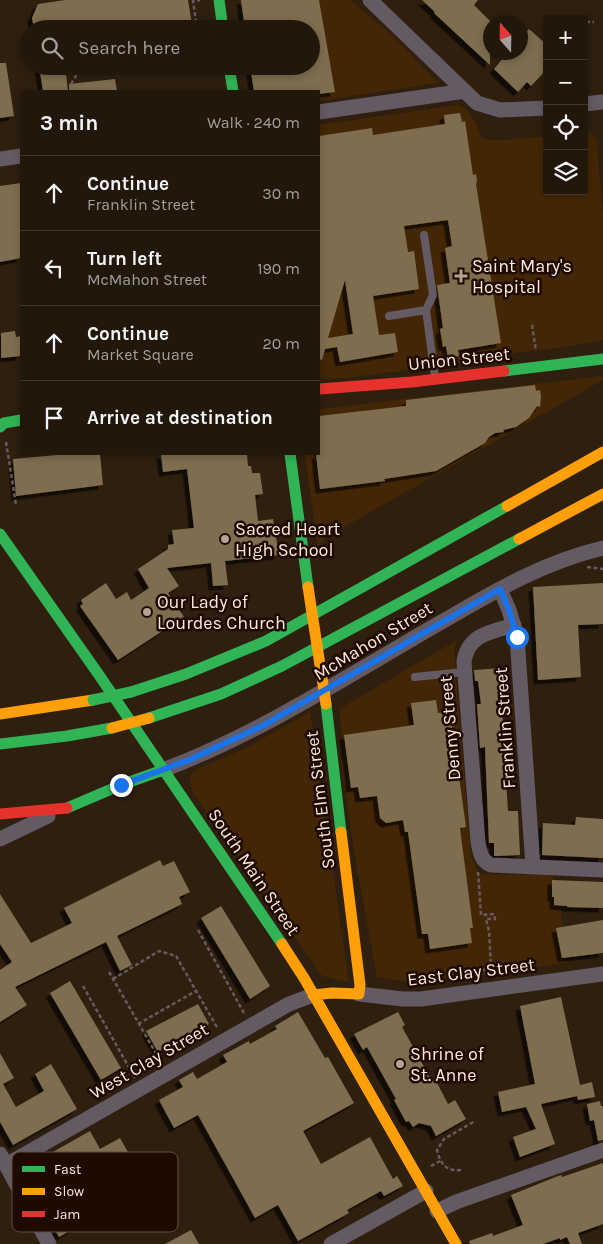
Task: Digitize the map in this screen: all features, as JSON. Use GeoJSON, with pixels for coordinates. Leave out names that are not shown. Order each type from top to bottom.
{"type":"FeatureCollection","features":[{"type":"Feature","properties":{"kind":"main road"},"geometry":{"type":"LineString","coordinates":[[219,0],[222,20]]}},
{"type":"Feature","properties":{"kind":"main road"},"geometry":{"type":"LineString","coordinates":[[230,75],[233,90]]}},
{"type":"Feature","properties":{"kind":"main road","name":"Union Street"},"geometry":{"type":"LineString","coordinates":[[320,389],[435,379],[603,359]]}},
{"type":"Feature","properties":{"kind":"main road"},"geometry":{"type":"LineString","coordinates":[[1,423],[20,420]]}},
{"type":"Feature","properties":{"kind":"main road"},"geometry":{"type":"LineString","coordinates":[[0,714],[93,700],[131,692],[186,674],[266,641],[603,452]]}},
{"type":"Feature","properties":{"kind":"main road","name":"South Elm Street"},"geometry":{"type":"LineString","coordinates":[[290,455],[326,704],[337,806],[360,975],[359,994]]}},
{"type":"Feature","properties":{"kind":"main road"},"geometry":{"type":"LineString","coordinates":[[0,744],[67,736],[112,728],[207,700],[268,673],[603,494]]}},
{"type":"Feature","properties":{"kind":"main road"},"geometry":{"type":"LineString","coordinates":[[522,538],[557,531]]}},
{"type":"Feature","properties":{"kind":"main road","name":"South Main Street"},"geometry":{"type":"LineString","coordinates":[[0,534],[268,922],[313,995],[456,1244]]}},
{"type":"Feature","properties":{"kind":"main road"},"geometry":{"type":"LineString","coordinates":[[0,707],[14,713]]}},
{"type":"Feature","properties":{"kind":"main road"},"geometry":{"type":"LineString","coordinates":[[42,751],[67,736]]}},
{"type":"Feature","properties":{"kind":"main road"},"geometry":{"type":"LineString","coordinates":[[0,814],[67,808],[121,785],[163,770]]}},
{"type":"Feature","properties":{"kind":"main road","name":"East Clay Street"},"geometry":{"type":"LineString","coordinates":[[313,995],[332,993],[359,994]]}},
{"type":"Feature","properties":{"kind":"street"},"geometry":{"type":"LineString","coordinates":[[370,0],[478,103],[490,108],[510,110],[543,108]]}},
{"type":"Feature","properties":{"kind":"street"},"geometry":{"type":"LineString","coordinates":[[320,112],[465,92]]}},
{"type":"Feature","properties":{"kind":"street"},"geometry":{"type":"LineString","coordinates":[[588,104],[603,102]]}},
{"type":"Feature","properties":{"kind":"street"},"geometry":{"type":"LineString","coordinates":[[0,160],[20,156]]}},
{"type":"Feature","properties":{"kind":"street","name":"McMahon Street"},"geometry":{"type":"LineString","coordinates":[[163,770],[214,750],[264,725],[529,573],[603,548]]}},
{"type":"Feature","properties":{"kind":"street","name":"Franklin Street"},"geometry":{"type":"LineString","coordinates":[[500,589],[514,625],[518,646],[533,867]]}},
{"type":"Feature","properties":{"kind":"street","name":"Denny Street"},"geometry":{"type":"LineString","coordinates":[[483,859],[478,842],[464,672],[465,654],[470,644],[475,640],[486,634],[514,625]]}},
{"type":"Feature","properties":{"kind":"street"},"geometry":{"type":"LineString","coordinates":[[0,839],[67,808]]}},
{"type":"Feature","properties":{"kind":"street"},"geometry":{"type":"LineString","coordinates":[[483,859],[491,864],[603,870]]}},
{"type":"Feature","properties":{"kind":"street","name":"East Clay Street"},"geometry":{"type":"LineString","coordinates":[[359,994],[414,1000],[603,974]]}},
{"type":"Feature","properties":{"kind":"street","name":"West Clay Street"},"geometry":{"type":"LineString","coordinates":[[16,1152],[140,1087],[289,1004],[313,995]]}},
{"type":"Feature","properties":{"kind":"street"},"geometry":{"type":"LineString","coordinates":[[437,1211],[456,1202],[603,1150]]}},
{"type":"Feature","properties":{"kind":"street"},"geometry":{"type":"LineString","coordinates":[[3,1159],[12,1176]]}},
{"type":"Feature","properties":{"kind":"street"},"geometry":{"type":"LineString","coordinates":[[331,1244],[426,1191]]}},
{"type":"Feature","properties":{"kind":"street"},"geometry":{"type":"LineString","coordinates":[[43,1232],[49,1244]]}},
{"type":"Feature","properties":{"kind":"lane"},"geometry":{"type":"LineString","coordinates":[[424,234],[433,296],[426,310],[435,379]]}},
{"type":"Feature","properties":{"kind":"lane"},"geometry":{"type":"LineString","coordinates":[[389,316],[426,310]]}},
{"type":"Feature","properties":{"kind":"lane"},"geometry":{"type":"LineString","coordinates":[[416,677],[464,672]]}},
{"type":"Feature","properties":{"kind":"path"},"geometry":{"type":"LineString","coordinates":[[196,20],[193,1],[200,0]]}},
{"type":"Feature","properties":{"kind":"path"},"geometry":{"type":"LineString","coordinates":[[588,22],[594,22]]}},
{"type":"Feature","properties":{"kind":"path"},"geometry":{"type":"LineString","coordinates":[[71,84],[76,75]]}},
{"type":"Feature","properties":{"kind":"path"},"geometry":{"type":"LineString","coordinates":[[532,325],[539,367]]}},
{"type":"Feature","properties":{"kind":"path"},"geometry":{"type":"LineString","coordinates":[[6,442],[16,505]]}},
{"type":"Feature","properties":{"kind":"path"},"geometry":{"type":"LineString","coordinates":[[582,564],[584,567],[603,570]]}},
{"type":"Feature","properties":{"kind":"path"},"geometry":{"type":"LineString","coordinates":[[482,991],[480,972],[491,966],[489,931],[486,920],[495,919],[494,914],[481,915],[478,874],[483,859]]}},
{"type":"Feature","properties":{"kind":"path"},"geometry":{"type":"LineString","coordinates":[[198,930],[251,1025]]}},
{"type":"Feature","properties":{"kind":"path"},"geometry":{"type":"LineString","coordinates":[[113,980],[160,951],[176,956],[225,1040]]}},
{"type":"Feature","properties":{"kind":"path"},"geometry":{"type":"LineString","coordinates":[[109,972],[166,1072]]}},
{"type":"Feature","properties":{"kind":"path"},"geometry":{"type":"LineString","coordinates":[[83,986],[140,1087]]}},
{"type":"Feature","properties":{"kind":"path"},"geometry":{"type":"LineString","coordinates":[[138,1024],[196,990]]}},
{"type":"Feature","properties":{"kind":"path"},"geometry":{"type":"LineString","coordinates":[[461,1170],[456,1171],[445,1166],[440,1161],[437,1150],[444,1139],[476,1121]]}},
{"type":"Feature","properties":{"kind":"shaded area"},"geometry":{"type":"Polygon","coordinates":[[[240,0],[350,0],[393,36],[438,83],[320,101],[320,90],[254,90],[251,75],[320,75],[320,20],[243,20],[240,0]]]}},
{"type":"Feature","properties":{"kind":"shaded area","name":"Saint Mary's Hospital"},"geometry":{"type":"Polygon","coordinates":[[[458,105],[469,113],[477,125],[482,139],[543,137],[543,195],[588,195],[588,133],[596,138],[603,213],[603,340],[565,347],[505,354],[497,359],[345,378],[320,379],[320,125],[458,105]]]}},
{"type":"Feature","properties":{"kind":"shaded area"},"geometry":{"type":"Polygon","coordinates":[[[603,376],[603,380],[325,538],[318,549],[305,455],[320,455],[320,409],[603,376]]]}},
{"type":"Feature","properties":{"kind":"shaded area"},"geometry":{"type":"Polygon","coordinates":[[[457,640],[454,650],[471,856],[480,874],[553,875],[560,904],[567,963],[429,982],[399,981],[377,977],[354,852],[341,760],[345,759],[339,709],[457,640]]]}},
{"type":"Feature","properties":{"kind":"shaded area"},"geometry":{"type":"Polygon","coordinates":[[[310,712],[349,983],[322,976],[193,793],[190,781],[191,775],[195,770],[246,748],[310,712]]]}},
{"type":"Feature","properties":{"kind":"building"},"geometry":{"type":"Polygon","coordinates":[[[65,0],[188,0],[191,20],[32,20],[38,4],[65,0]]]}},
{"type":"Feature","properties":{"kind":"building"},"geometry":{"type":"Polygon","coordinates":[[[241,0],[319,0],[335,92],[320,94],[320,90],[254,90],[251,75],[320,75],[320,20],[244,20],[241,0]]]}},
{"type":"Feature","properties":{"kind":"building"},"geometry":{"type":"Polygon","coordinates":[[[422,0],[478,0],[474,5],[484,15],[483,58],[434,13],[422,0]]]}},
{"type":"Feature","properties":{"kind":"building"},"geometry":{"type":"Polygon","coordinates":[[[528,30],[543,41],[543,73],[531,86],[527,82],[518,92],[494,69],[501,60],[528,60],[528,30]]]}},
{"type":"Feature","properties":{"kind":"building"},"geometry":{"type":"Polygon","coordinates":[[[0,63],[6,63],[14,116],[0,118],[0,63]]]}},
{"type":"Feature","properties":{"kind":"building"},"geometry":{"type":"Polygon","coordinates":[[[40,75],[66,75],[68,90],[43,90],[40,75]]]}},
{"type":"Feature","properties":{"kind":"building"},"geometry":{"type":"Polygon","coordinates":[[[115,79],[117,90],[69,90],[69,84],[115,79]]]}},
{"type":"Feature","properties":{"kind":"building"},"geometry":{"type":"Polygon","coordinates":[[[460,113],[462,122],[465,121],[473,175],[476,174],[501,343],[458,350],[459,356],[448,358],[446,346],[443,347],[440,329],[443,328],[437,285],[450,283],[445,248],[452,246],[448,220],[404,226],[408,252],[414,251],[419,289],[373,296],[379,335],[395,333],[398,352],[340,362],[337,347],[325,349],[322,360],[320,359],[320,136],[372,128],[373,135],[445,124],[444,115],[460,113]],[[345,280],[328,338],[353,334],[345,280]]]}},
{"type":"Feature","properties":{"kind":"building"},"geometry":{"type":"Polygon","coordinates":[[[20,183],[20,258],[0,262],[0,186],[20,183]]]}},
{"type":"Feature","properties":{"kind":"building"},"geometry":{"type":"Polygon","coordinates":[[[15,331],[16,337],[20,336],[20,356],[1,358],[1,333],[15,331]]]}},
{"type":"Feature","properties":{"kind":"building"},"geometry":{"type":"Polygon","coordinates":[[[535,385],[536,391],[540,390],[541,397],[540,407],[537,406],[529,418],[516,427],[503,430],[504,432],[495,433],[485,443],[436,471],[384,479],[385,481],[320,489],[316,455],[320,455],[320,416],[406,406],[406,400],[535,385]]]}},
{"type":"Feature","properties":{"kind":"building"},"geometry":{"type":"Polygon","coordinates":[[[57,455],[100,455],[103,485],[16,496],[13,459],[57,455]]]}},
{"type":"Feature","properties":{"kind":"building"},"geometry":{"type":"Polygon","coordinates":[[[161,455],[247,455],[248,466],[251,466],[252,473],[260,473],[263,494],[255,495],[258,521],[273,519],[279,555],[225,561],[228,585],[213,586],[211,563],[167,568],[179,586],[168,593],[184,617],[118,660],[80,606],[83,604],[81,600],[106,583],[116,599],[127,592],[131,600],[149,588],[138,569],[168,549],[168,545],[174,544],[172,530],[194,528],[187,469],[163,472],[161,455]]]}},
{"type":"Feature","properties":{"kind":"building"},"geometry":{"type":"Polygon","coordinates":[[[603,583],[603,624],[578,625],[581,677],[538,680],[533,587],[603,583]]]}},
{"type":"Feature","properties":{"kind":"building"},"geometry":{"type":"Polygon","coordinates":[[[503,668],[504,687],[501,688],[503,726],[505,726],[508,762],[508,780],[506,780],[508,811],[518,811],[520,855],[494,856],[494,843],[489,843],[485,747],[480,748],[477,704],[481,704],[478,681],[475,681],[474,670],[503,668]]]}},
{"type":"Feature","properties":{"kind":"building"},"geometry":{"type":"Polygon","coordinates":[[[436,700],[438,713],[450,712],[466,827],[460,828],[473,928],[470,928],[472,943],[430,949],[428,934],[422,934],[408,832],[405,832],[403,820],[386,823],[380,818],[377,796],[360,798],[358,787],[351,788],[344,735],[414,725],[411,703],[436,700]]]}},
{"type":"Feature","properties":{"kind":"building"},"geometry":{"type":"Polygon","coordinates":[[[576,817],[603,819],[603,858],[542,855],[543,823],[575,825],[576,817]]]}},
{"type":"Feature","properties":{"kind":"building"},"geometry":{"type":"Polygon","coordinates":[[[160,860],[163,866],[174,861],[190,892],[179,897],[182,904],[117,936],[132,965],[120,971],[106,942],[15,987],[27,1005],[0,1022],[0,970],[12,962],[0,944],[0,894],[31,943],[72,923],[64,908],[160,860]]]}},
{"type":"Feature","properties":{"kind":"building"},"geometry":{"type":"Polygon","coordinates":[[[552,880],[603,882],[603,908],[554,905],[552,880]]]}},
{"type":"Feature","properties":{"kind":"building"},"geometry":{"type":"Polygon","coordinates":[[[221,906],[270,986],[250,999],[201,918],[221,906]]]}},
{"type":"Feature","properties":{"kind":"building"},"geometry":{"type":"Polygon","coordinates":[[[603,920],[603,953],[562,958],[556,928],[603,920]]]}},
{"type":"Feature","properties":{"kind":"building"},"geometry":{"type":"Polygon","coordinates":[[[70,981],[121,1068],[101,1080],[50,993],[70,981]]]}},
{"type":"Feature","properties":{"kind":"building"},"geometry":{"type":"Polygon","coordinates":[[[561,997],[580,1085],[592,1082],[595,1097],[578,1100],[577,1096],[541,1104],[555,1144],[520,1157],[513,1137],[536,1129],[526,1107],[502,1112],[498,1092],[535,1084],[520,1006],[561,997]]]}},
{"type":"Feature","properties":{"kind":"building"},"geometry":{"type":"Polygon","coordinates":[[[198,1004],[209,1024],[158,1052],[146,1031],[198,1004]]]}},
{"type":"Feature","properties":{"kind":"building"},"geometry":{"type":"Polygon","coordinates":[[[298,1012],[325,1058],[328,1057],[354,1103],[303,1131],[321,1164],[370,1137],[393,1179],[397,1176],[403,1186],[384,1196],[381,1191],[347,1210],[349,1213],[298,1241],[278,1205],[255,1218],[198,1115],[174,1128],[159,1100],[183,1087],[179,1080],[193,1072],[197,1079],[227,1062],[223,1055],[249,1041],[250,1044],[277,1029],[275,1026],[298,1012]]]}},
{"type":"Feature","properties":{"kind":"building","name":"Shrine of St. Anne"},"geometry":{"type":"Polygon","coordinates":[[[398,1012],[405,1025],[402,1027],[432,1081],[435,1079],[448,1104],[455,1100],[466,1119],[436,1136],[431,1126],[419,1123],[413,1127],[409,1121],[406,1122],[394,1100],[396,1099],[367,1047],[363,1050],[354,1034],[398,1012]]]}},
{"type":"Feature","properties":{"kind":"building"},"geometry":{"type":"Polygon","coordinates":[[[0,1053],[14,1078],[3,1084],[16,1107],[44,1091],[35,1074],[51,1064],[77,1109],[13,1145],[0,1122],[0,1053]]]}},
{"type":"Feature","properties":{"kind":"building"},"geometry":{"type":"Polygon","coordinates":[[[600,1101],[601,1106],[603,1106],[603,1140],[598,1141],[594,1120],[590,1121],[587,1104],[600,1101]]]}},
{"type":"Feature","properties":{"kind":"building"},"geometry":{"type":"Polygon","coordinates":[[[90,1131],[100,1149],[120,1138],[128,1152],[53,1152],[90,1131]]]}},
{"type":"Feature","properties":{"kind":"building"},"geometry":{"type":"Polygon","coordinates":[[[603,1163],[603,1224],[578,1233],[582,1244],[570,1244],[567,1237],[543,1244],[470,1244],[469,1241],[492,1233],[493,1236],[523,1225],[511,1195],[561,1175],[562,1177],[603,1163]]]}},
{"type":"Feature","properties":{"kind":"building"},"geometry":{"type":"Polygon","coordinates":[[[191,1230],[199,1244],[165,1244],[191,1230]]]}},
{"type":"Feature","properties":{"kind":"building"},"geometry":{"type":"Polygon","coordinates":[[[56,1232],[68,1232],[59,1237],[56,1232]]]}},
{"type":"Feature","properties":{"kind":"traffic: fast"},"geometry":{"type":"LineString","coordinates":[[219,0],[222,20]]}},
{"type":"Feature","properties":{"kind":"traffic: fast"},"geometry":{"type":"LineString","coordinates":[[230,75],[233,90]]}},
{"type":"Feature","properties":{"kind":"traffic: fast"},"geometry":{"type":"LineString","coordinates":[[504,371],[603,359]]}},
{"type":"Feature","properties":{"kind":"traffic: fast"},"geometry":{"type":"LineString","coordinates":[[0,427],[4,423],[20,420]]}},
{"type":"Feature","properties":{"kind":"traffic: fast"},"geometry":{"type":"LineString","coordinates":[[290,455],[308,587]]}},
{"type":"Feature","properties":{"kind":"traffic: fast"},"geometry":{"type":"LineString","coordinates":[[131,692],[186,674],[266,641],[507,506]]}},
{"type":"Feature","properties":{"kind":"traffic: fast"},"geometry":{"type":"LineString","coordinates":[[0,534],[99,675],[282,944]]}},
{"type":"Feature","properties":{"kind":"traffic: fast"},"geometry":{"type":"LineString","coordinates":[[149,718],[221,694],[282,666],[519,539]]}},
{"type":"Feature","properties":{"kind":"traffic: fast"},"geometry":{"type":"LineString","coordinates":[[93,700],[131,692]]}},
{"type":"Feature","properties":{"kind":"traffic: fast"},"geometry":{"type":"LineString","coordinates":[[326,704],[341,832]]}},
{"type":"Feature","properties":{"kind":"traffic: fast"},"geometry":{"type":"LineString","coordinates":[[0,744],[67,736],[112,728]]}},
{"type":"Feature","properties":{"kind":"traffic: fast"},"geometry":{"type":"LineString","coordinates":[[67,808],[121,785],[163,770]]}},
{"type":"Feature","properties":{"kind":"traffic: slow"},"geometry":{"type":"LineString","coordinates":[[507,506],[603,452]]}},
{"type":"Feature","properties":{"kind":"traffic: slow"},"geometry":{"type":"LineString","coordinates":[[519,539],[603,494]]}},
{"type":"Feature","properties":{"kind":"traffic: slow"},"geometry":{"type":"LineString","coordinates":[[308,587],[326,704]]}},
{"type":"Feature","properties":{"kind":"traffic: slow"},"geometry":{"type":"LineString","coordinates":[[0,714],[93,700]]}},
{"type":"Feature","properties":{"kind":"traffic: slow"},"geometry":{"type":"LineString","coordinates":[[112,728],[149,718]]}},
{"type":"Feature","properties":{"kind":"traffic: slow"},"geometry":{"type":"LineString","coordinates":[[313,995],[332,993],[359,994],[360,985],[341,832]]}},
{"type":"Feature","properties":{"kind":"traffic: slow"},"geometry":{"type":"LineString","coordinates":[[282,944],[304,978],[456,1244]]}},
{"type":"Feature","properties":{"kind":"traffic: jam"},"geometry":{"type":"LineString","coordinates":[[320,389],[412,382],[504,371]]}},
{"type":"Feature","properties":{"kind":"traffic: jam"},"geometry":{"type":"LineString","coordinates":[[0,814],[67,808]]}},
{"type":"Feature","properties":{"kind":"place","name":"Saint Mary's Hospital"},"geometry":{"type":"Point","coordinates":[461,276]}},
{"type":"Feature","properties":{"kind":"place","name":"Sacred Heart High School"},"geometry":{"type":"Point","coordinates":[225,539]}},
{"type":"Feature","properties":{"kind":"place","name":"Our Lady of Lourdes Church"},"geometry":{"type":"Point","coordinates":[147,612]}},
{"type":"Feature","properties":{"kind":"place","name":"Shrine of St. Anne"},"geometry":{"type":"Point","coordinates":[400,1064]}},
{"type":"Feature","properties":{"kind":"route"},"geometry":{"type":"LineString","coordinates":[[121,785],[214,750],[264,725],[500,589],[517,637]]}}]}
